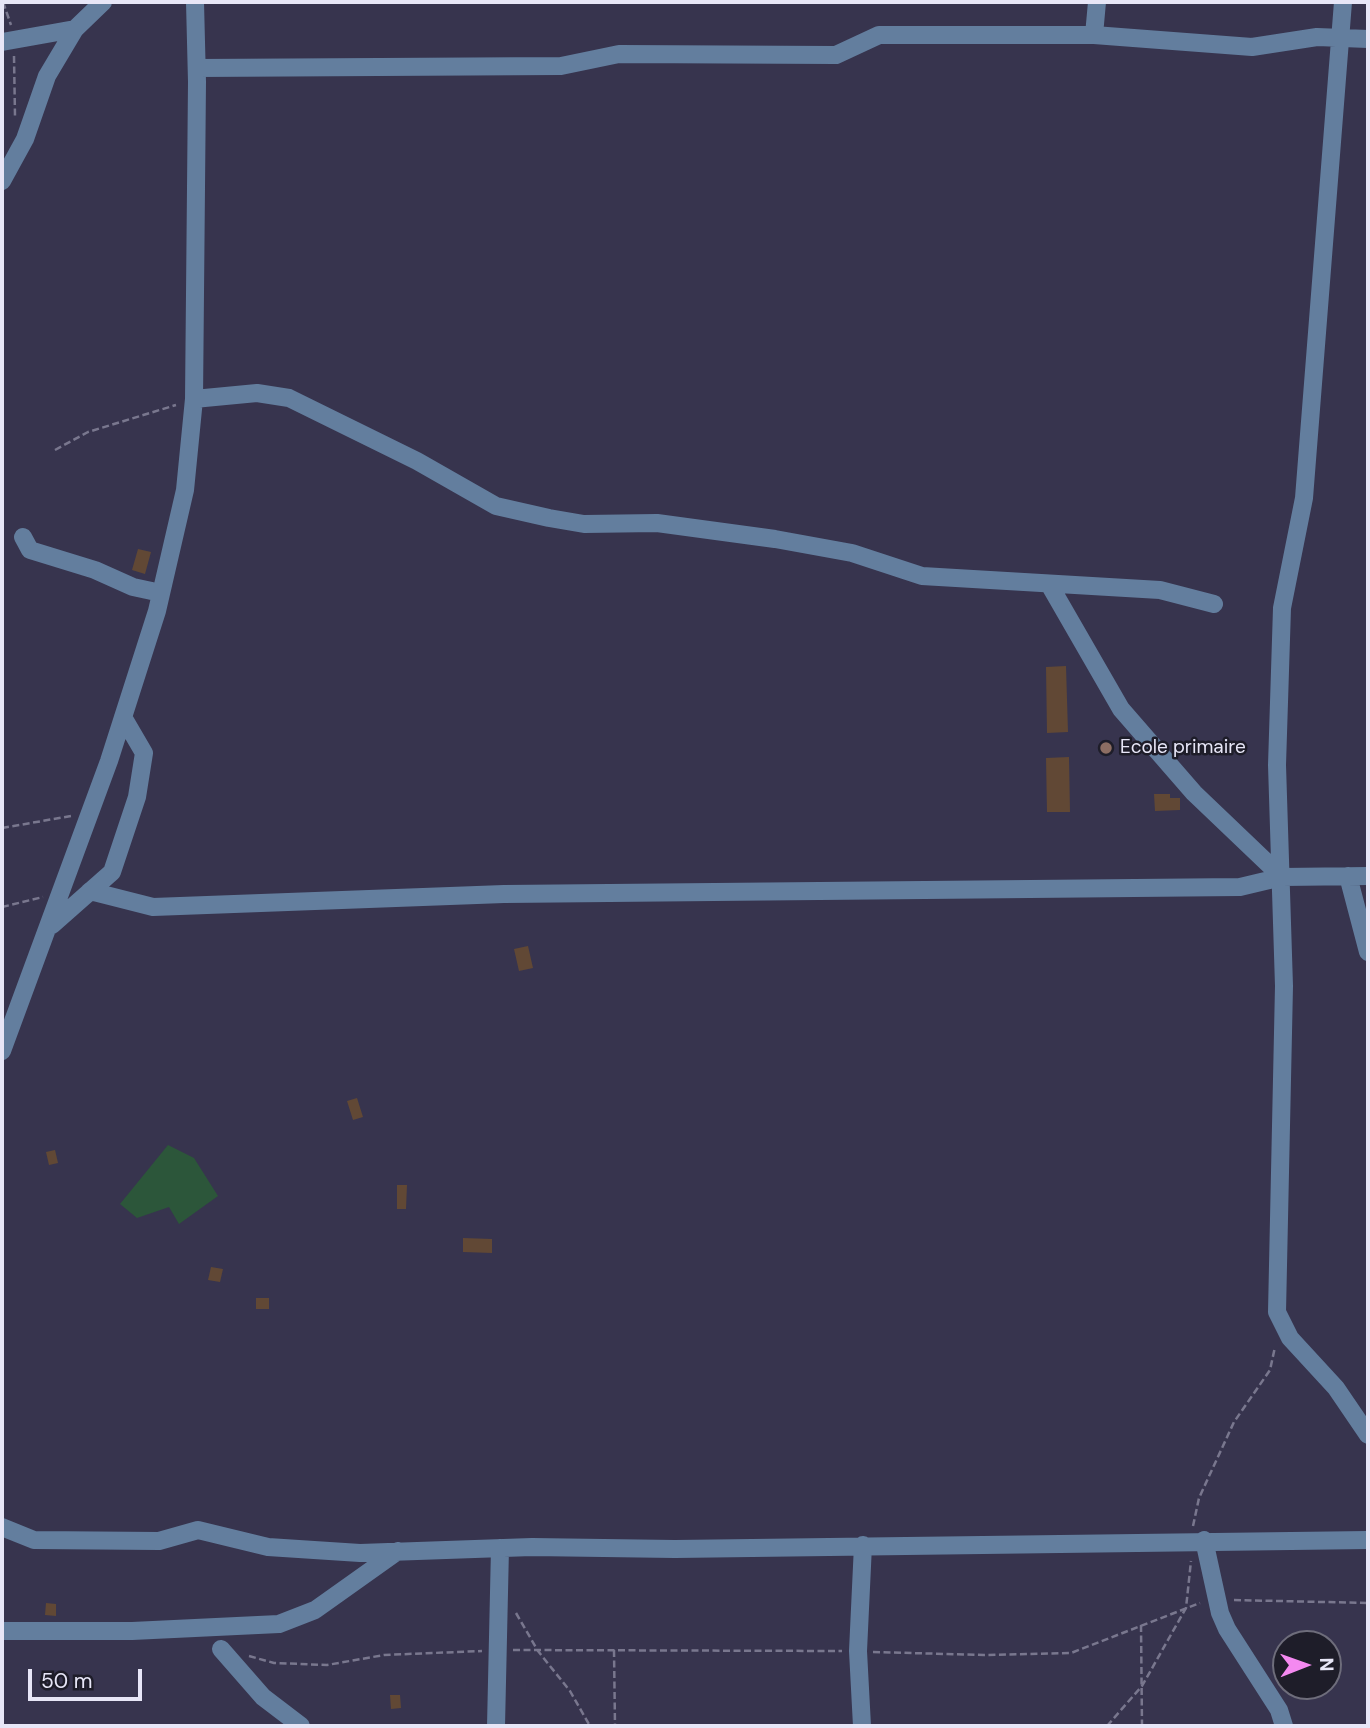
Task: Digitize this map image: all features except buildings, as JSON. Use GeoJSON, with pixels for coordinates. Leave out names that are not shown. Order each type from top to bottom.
{"type":"FeatureCollection","features":[{"type":"Feature","properties":{"kind":"street"},"geometry":{"type":"LineString","coordinates":[[2,181],[24,139],[47,76],[75,29],[103,2]]}},
{"type":"Feature","properties":{"kind":"street"},"geometry":{"type":"LineString","coordinates":[[2,1051],[62,893],[123,716],[161,593],[185,490],[194,399],[197,68],[195,2]]}},
{"type":"Feature","properties":{"kind":"street"},"geometry":{"type":"LineString","coordinates":[[1094,35],[1097,2]]}},
{"type":"Feature","properties":{"kind":"street"},"geometry":{"type":"LineString","coordinates":[[1343,2],[1304,498],[1282,608],[1277,765],[1284,986],[1277,1312],[1290,1338],[1336,1388],[1368,1435]]}},
{"type":"Feature","properties":{"kind":"street"},"geometry":{"type":"LineString","coordinates":[[8,40],[75,29]]}},
{"type":"Feature","properties":{"kind":"street"},"geometry":{"type":"LineString","coordinates":[[197,68],[561,66],[619,54],[836,55],[879,35],[1094,35],[1252,47],[1317,37],[1368,39]]}},
{"type":"Feature","properties":{"kind":"street"},"geometry":{"type":"LineString","coordinates":[[194,399],[257,393],[289,398],[417,461],[496,506],[549,518],[584,524],[657,523],[852,553],[922,576],[1160,590],[1214,604]]}},
{"type":"Feature","properties":{"kind":"street"},"geometry":{"type":"LineString","coordinates":[[23,537],[30,550],[95,570],[133,587],[161,593]]}},
{"type":"Feature","properties":{"kind":"street"},"geometry":{"type":"LineString","coordinates":[[1049,584],[1121,709],[1194,793],[1282,877]]}},
{"type":"Feature","properties":{"kind":"street"},"geometry":{"type":"LineString","coordinates":[[49,927],[112,872],[137,797],[144,753],[123,716]]}},
{"type":"Feature","properties":{"kind":"street"},"geometry":{"type":"LineString","coordinates":[[90,891],[153,906],[504,894],[1241,887],[1282,877],[1368,876]]}},
{"type":"Feature","properties":{"kind":"street"},"geometry":{"type":"LineString","coordinates":[[1348,877],[1368,952]]}},
{"type":"Feature","properties":{"kind":"street"},"geometry":{"type":"LineString","coordinates":[[2,1527],[34,1540],[159,1541],[198,1530],[268,1547],[360,1553],[500,1548],[1368,1540]]}},
{"type":"Feature","properties":{"kind":"street"},"geometry":{"type":"LineString","coordinates":[[1199,1540],[1233,1643],[1279,1710],[1284,1726]]}},
{"type":"Feature","properties":{"kind":"street"},"geometry":{"type":"LineString","coordinates":[[862,1726],[858,1651],[863,1545]]}},
{"type":"Feature","properties":{"kind":"street"},"geometry":{"type":"LineString","coordinates":[[496,1726],[500,1650],[500,1548]]}},
{"type":"Feature","properties":{"kind":"street"},"geometry":{"type":"LineString","coordinates":[[2,1631],[145,1631],[279,1624],[315,1609],[398,1551]]}},
{"type":"Feature","properties":{"kind":"street"},"geometry":{"type":"LineString","coordinates":[[221,1649],[263,1698],[301,1726]]}},
{"type":"Feature","properties":{"kind":"path"},"geometry":{"type":"LineString","coordinates":[[3,2],[15,128]]}},
{"type":"Feature","properties":{"kind":"path"},"geometry":{"type":"LineString","coordinates":[[55,450],[88,432],[194,399]]}},
{"type":"Feature","properties":{"kind":"path"},"geometry":{"type":"LineString","coordinates":[[2,828],[90,813]]}},
{"type":"Feature","properties":{"kind":"path"},"geometry":{"type":"LineString","coordinates":[[2,907],[62,893]]}},
{"type":"Feature","properties":{"kind":"path"},"geometry":{"type":"LineString","coordinates":[[1107,1726],[1142,1686],[1186,1608],[1199,1540],[1193,1526],[1199,1498],[1234,1422],[1270,1370],[1277,1312]]}},
{"type":"Feature","properties":{"kind":"path"},"geometry":{"type":"LineString","coordinates":[[247,1656],[274,1663],[327,1665],[384,1655],[500,1650],[858,1651],[984,1655],[1072,1653],[1186,1608],[1217,1599],[1272,1603],[1368,1603]]}},
{"type":"Feature","properties":{"kind":"path"},"geometry":{"type":"LineString","coordinates":[[513,1606],[538,1651],[570,1690],[590,1726]]}},
{"type":"Feature","properties":{"kind":"path"},"geometry":{"type":"LineString","coordinates":[[1142,1625],[1142,1726]]}},
{"type":"Feature","properties":{"kind":"path"},"geometry":{"type":"LineString","coordinates":[[614,1650],[615,1726]]}},
{"type":"Feature","properties":{"kind":"green space"},"geometry":{"type":"Polygon","coordinates":[[[168,1145],[194,1158],[218,1196],[179,1224],[169,1207],[137,1218],[120,1204],[168,1145]]]}},
{"type":"Feature","properties":{"kind":"place","name":"Ecole primaire"},"geometry":{"type":"Point","coordinates":[1106,748]}}]}
